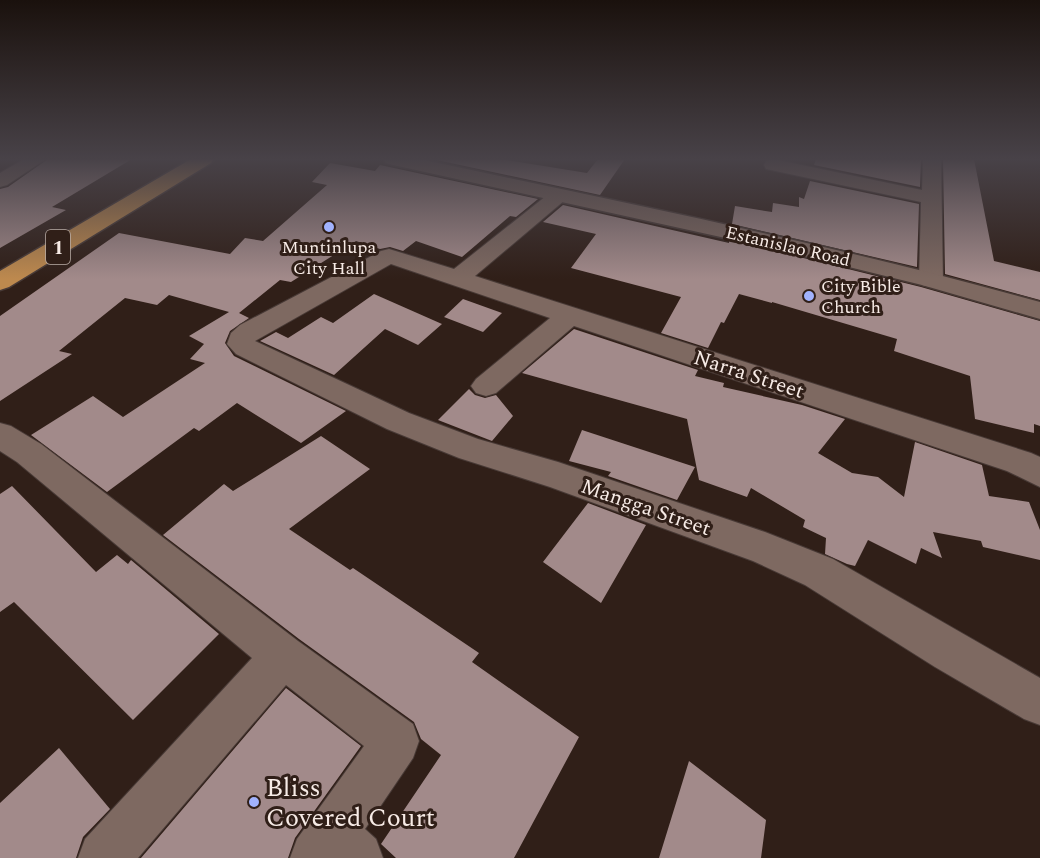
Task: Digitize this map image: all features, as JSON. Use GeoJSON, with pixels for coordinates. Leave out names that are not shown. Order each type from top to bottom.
{"type":"FeatureCollection","features":[{"type":"Feature","properties":{"kind":"highway","name":"1"},"geometry":{"type":"LineString","coordinates":[[0,282],[138,199]]}},
{"type":"Feature","properties":{"kind":"street"},"geometry":{"type":"LineString","coordinates":[[456,279],[554,199]]}},
{"type":"Feature","properties":{"kind":"street","name":"Estanislao Road"},"geometry":{"type":"LineString","coordinates":[[572,199],[784,244],[931,280],[1040,311]]}},
{"type":"Feature","properties":{"kind":"street"},"geometry":{"type":"LineString","coordinates":[[931,199],[931,280]]}},
{"type":"Feature","properties":{"kind":"street","name":"Narra Street"},"geometry":{"type":"LineString","coordinates":[[241,339],[249,331],[389,256],[1019,462],[1040,473]]}},
{"type":"Feature","properties":{"kind":"street"},"geometry":{"type":"LineString","coordinates":[[486,386],[570,315]]}},
{"type":"Feature","properties":{"kind":"street","name":"Mangga Street"},"geometry":{"type":"LineString","coordinates":[[241,339],[241,344],[246,348],[398,421],[470,449],[558,476],[765,549],[819,572],[950,652],[1040,703]]}},
{"type":"Feature","properties":{"kind":"street"},"geometry":{"type":"LineString","coordinates":[[0,435],[29,453],[283,656],[396,741],[335,850]]}},
{"type":"Feature","properties":{"kind":"street"},"geometry":{"type":"LineString","coordinates":[[104,858],[283,656]]}},
{"type":"Feature","properties":{"kind":"building"},"geometry":{"type":"Polygon","coordinates":[[[0,199],[65,199],[52,207],[66,210],[0,248],[0,199]]]}},
{"type":"Feature","properties":{"kind":"building"},"geometry":{"type":"Polygon","coordinates":[[[311,199],[538,199],[516,217],[510,216],[462,257],[416,241],[403,251],[390,247],[380,249],[356,241],[291,282],[280,280],[239,313],[249,318],[230,331],[225,343],[234,356],[346,411],[301,443],[237,403],[199,431],[194,428],[107,492],[31,435],[93,396],[123,417],[205,363],[190,359],[204,344],[189,336],[229,312],[169,295],[157,305],[125,298],[59,351],[72,354],[0,401],[0,316],[119,233],[230,254],[245,238],[263,241],[311,199]]]}},
{"type":"Feature","properties":{"kind":"building"},"geometry":{"type":"Polygon","coordinates":[[[799,199],[895,199],[919,204],[917,267],[732,224],[735,206],[772,212],[773,203],[799,207],[799,199]]]}},
{"type":"Feature","properties":{"kind":"building"},"geometry":{"type":"Polygon","coordinates":[[[944,199],[982,199],[994,261],[1040,272],[1040,300],[945,274],[944,199]]]}},
{"type":"Feature","properties":{"kind":"building"},"geometry":{"type":"Polygon","coordinates":[[[563,205],[783,253],[921,287],[1040,321],[1040,426],[1034,424],[1034,433],[975,419],[970,376],[894,351],[897,339],[772,302],[739,294],[708,348],[661,333],[681,297],[571,268],[596,234],[543,222],[563,205]]]}},
{"type":"Feature","properties":{"kind":"building"},"geometry":{"type":"Polygon","coordinates":[[[374,294],[442,324],[418,345],[385,329],[334,375],[260,341],[276,332],[288,338],[321,317],[333,323],[374,294]]]}},
{"type":"Feature","properties":{"kind":"building"},"geometry":{"type":"Polygon","coordinates":[[[463,299],[502,313],[483,332],[444,317],[463,299]]]}},
{"type":"Feature","properties":{"kind":"building"},"geometry":{"type":"Polygon","coordinates":[[[574,329],[698,370],[695,376],[724,383],[723,387],[802,405],[845,419],[818,453],[852,473],[878,477],[904,497],[915,442],[982,465],[989,496],[1029,502],[1040,530],[1040,560],[983,547],[981,541],[933,532],[942,558],[921,548],[916,564],[868,540],[855,566],[825,554],[826,538],[803,527],[805,520],[751,488],[747,497],[699,480],[687,419],[522,373],[574,329]]]}},
{"type":"Feature","properties":{"kind":"building"},"geometry":{"type":"Polygon","coordinates":[[[469,389],[475,395],[485,398],[496,395],[513,416],[492,441],[438,420],[469,389]]]}},
{"type":"Feature","properties":{"kind":"building"},"geometry":{"type":"Polygon","coordinates":[[[582,430],[695,467],[677,500],[608,476],[611,472],[569,461],[582,430]]]}},
{"type":"Feature","properties":{"kind":"building"},"geometry":{"type":"Polygon","coordinates":[[[321,436],[370,469],[289,529],[350,570],[353,568],[479,653],[472,662],[579,737],[514,858],[396,858],[381,844],[441,755],[421,739],[414,722],[299,639],[163,535],[224,484],[233,491],[321,436]]]}},
{"type":"Feature","properties":{"kind":"building"},"geometry":{"type":"Polygon","coordinates":[[[12,486],[96,572],[117,555],[128,564],[131,560],[219,634],[133,720],[14,602],[0,612],[0,494],[12,486]]]}},
{"type":"Feature","properties":{"kind":"building"},"geometry":{"type":"Polygon","coordinates":[[[588,503],[646,525],[601,603],[543,562],[588,503]]]}},
{"type":"Feature","properties":{"kind":"building","name":"Bliss Covered Court"},"geometry":{"type":"Polygon","coordinates":[[[286,688],[361,746],[295,838],[288,858],[141,858],[286,688]]]}},
{"type":"Feature","properties":{"kind":"building"},"geometry":{"type":"Polygon","coordinates":[[[59,748],[110,809],[83,837],[76,858],[0,858],[0,803],[59,748]]]}},
{"type":"Feature","properties":{"kind":"building"},"geometry":{"type":"Polygon","coordinates":[[[689,761],[766,820],[761,858],[659,858],[689,761]]]}},
{"type":"Feature","properties":{"kind":"place","name":"Muntinlupa City Hall"},"geometry":{"type":"Point","coordinates":[329,227]}},
{"type":"Feature","properties":{"kind":"place","name":"City Bible Church"},"geometry":{"type":"Point","coordinates":[809,296]}},
{"type":"Feature","properties":{"kind":"place","name":"Bliss Covered Court"},"geometry":{"type":"Point","coordinates":[254,802]}}]}
